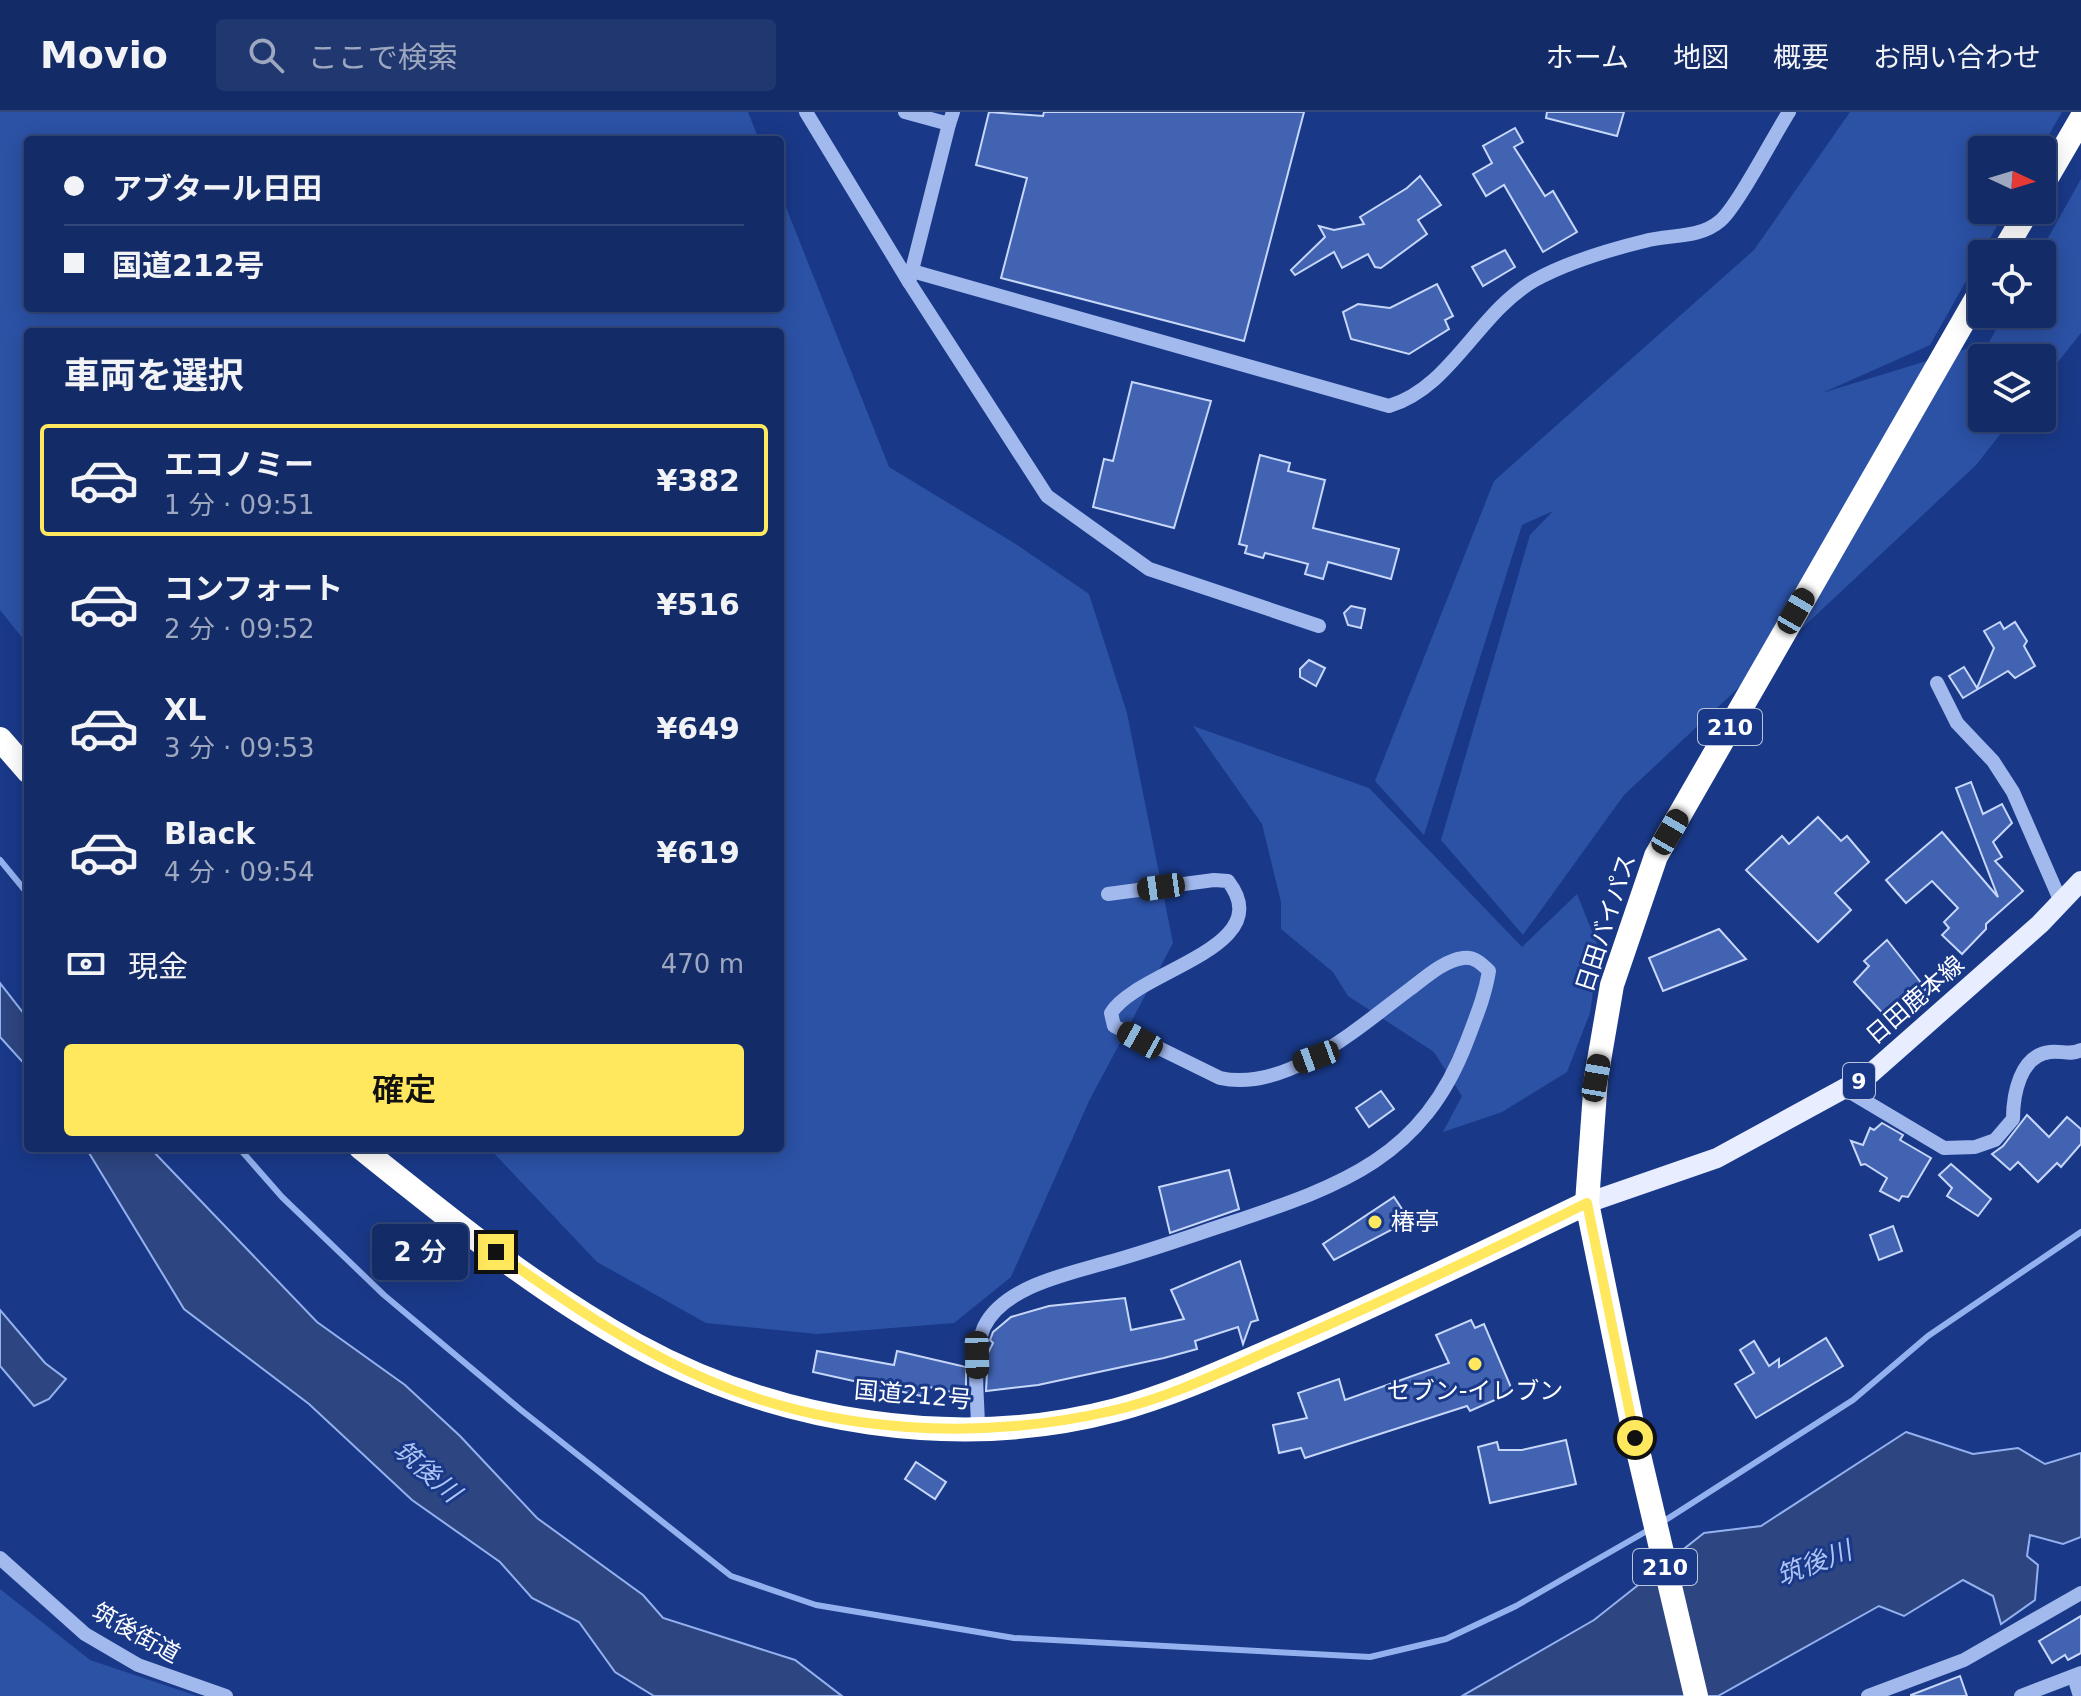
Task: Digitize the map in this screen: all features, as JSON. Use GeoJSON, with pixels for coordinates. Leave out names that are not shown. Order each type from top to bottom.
{"type":"FeatureCollection","features":[{"type":"Feature","properties":{"kind":"highway"},"geometry":{"type":"LineString","coordinates":[[2056,162],[2081,119]]}},
{"type":"Feature","properties":{"kind":"highway","name":"日田バイパス"},"geometry":{"type":"LineString","coordinates":[[1696,1696],[1635,1438],[1587,1203],[1596,1078],[1612,985],[1656,856],[1968,313]]}},
{"type":"Feature","properties":{"kind":"highway"},"geometry":{"type":"LineString","coordinates":[[0,739],[24,766]]}},
{"type":"Feature","properties":{"kind":"highway","name":"国道212号"},"geometry":{"type":"LineString","coordinates":[[366,1152],[445,1216],[547,1288],[636,1345],[709,1380],[765,1400],[841,1417],[907,1427],[978,1429],[1114,1410],[1183,1389],[1369,1308],[1587,1203]]}},
{"type":"Feature","properties":{"kind":"main road","name":"日田鹿本線"},"geometry":{"type":"LineString","coordinates":[[1587,1203],[1717,1158],[1869,1075],[2081,881]]}},
{"type":"Feature","properties":{"kind":"street"},"geometry":{"type":"LineString","coordinates":[[806,112],[1047,496],[1149,569],[1319,626]]}},
{"type":"Feature","properties":{"kind":"street"},"geometry":{"type":"LineString","coordinates":[[905,112],[951,118],[911,277]]}},
{"type":"Feature","properties":{"kind":"street"},"geometry":{"type":"LineString","coordinates":[[911,277],[1389,406],[1404,402],[1427,386],[1499,304],[1536,280],[1596,255],[1648,240],[1704,232],[1723,219],[1789,112]]}},
{"type":"Feature","properties":{"kind":"street"},"geometry":{"type":"LineString","coordinates":[[1937,683],[1957,723],[1993,761],[2013,792],[2061,902]]}},
{"type":"Feature","properties":{"kind":"street"},"geometry":{"type":"LineString","coordinates":[[978,1429],[977,1355],[985,1325],[1009,1300],[1060,1275],[1165,1247],[1293,1202],[1380,1159],[1418,1127],[1442,1098],[1485,994],[1489,971],[1476,959],[1466,957],[1443,964],[1346,1040],[1316,1057],[1255,1079],[1237,1082],[1220,1078],[1114,1026],[1111,1013],[1120,999],[1149,980],[1179,969],[1233,933],[1241,906],[1237,893],[1228,881],[1214,880],[1108,894]]}},
{"type":"Feature","properties":{"kind":"street"},"geometry":{"type":"LineString","coordinates":[[1845,1089],[1944,1148],[1975,1147],[1995,1140],[2013,1119],[2013,1092],[2032,1059],[2048,1052],[2075,1053],[2081,1050]]}},
{"type":"Feature","properties":{"kind":"street","name":"筑後街道"},"geometry":{"type":"LineString","coordinates":[[0,1558],[85,1634],[138,1665],[226,1696]]}},
{"type":"Feature","properties":{"kind":"street"},"geometry":{"type":"LineString","coordinates":[[1868,1696],[1964,1660],[2081,1593]]}},
{"type":"Feature","properties":{"kind":"street"},"geometry":{"type":"LineString","coordinates":[[2021,1696],[2077,1675],[2080,1696]]}},
{"type":"Feature","properties":{"kind":"shaded area"},"geometry":{"type":"Polygon","coordinates":[[[0,112],[748,112],[757,136],[24,136],[24,312],[784,312],[784,202],[889,467],[1014,543],[1089,594],[1127,713],[1173,943],[1089,1101],[1011,1277],[954,1323],[817,1334],[706,1323],[597,1262],[493,1152],[784,1152],[784,328],[24,328],[24,640],[0,610],[0,112]]]}},
{"type":"Feature","properties":{"kind":"shaded area"},"geometry":{"type":"Polygon","coordinates":[[[1850,112],[2062,112],[2048,136],[1968,136],[1968,224],[1998,224],[1989,240],[1968,240],[1968,278],[1930,345],[1822,393],[1968,348],[1968,432],[2002,432],[1976,465],[1624,795],[1523,935],[1441,840],[1530,535],[1553,511],[1522,525],[1424,835],[1375,781],[1494,481],[1754,250],[1850,112]]]}},
{"type":"Feature","properties":{"kind":"shaded area"},"geometry":{"type":"Polygon","coordinates":[[[2081,179],[2081,333],[2056,364],[2056,344],[1982,344],[1989,342],[1997,328],[2056,328],[2056,240],[2047,240],[2081,179]]]}},
{"type":"Feature","properties":{"kind":"shaded area"},"geometry":{"type":"Polygon","coordinates":[[[1193,726],[1369,788],[1522,947],[1577,894],[1599,949],[1590,1013],[1567,1072],[1502,1112],[1443,1132],[1462,1096],[1434,1052],[1348,996],[1333,972],[1281,929],[1281,902],[1262,824],[1193,726]]]}},
{"type":"Feature","properties":{"kind":"shaded area"},"geometry":{"type":"Polygon","coordinates":[[[0,1589],[90,1660],[197,1696],[0,1696],[0,1589]]]}},
{"type":"Feature","properties":{"kind":"water"},"geometry":{"type":"Polygon","coordinates":[[[0,983],[24,1014],[24,1064],[0,1037],[0,983]]]}},
{"type":"Feature","properties":{"kind":"water","name":"筑後川"},"geometry":{"type":"Polygon","coordinates":[[[88,1152],[154,1152],[317,1322],[405,1385],[460,1436],[537,1518],[643,1595],[663,1618],[795,1660],[842,1696],[654,1696],[615,1672],[579,1622],[532,1598],[500,1562],[412,1500],[309,1404],[184,1309],[88,1152]]]}},
{"type":"Feature","properties":{"kind":"water"},"geometry":{"type":"Polygon","coordinates":[[[0,1310],[45,1363],[66,1379],[49,1399],[34,1406],[0,1366],[0,1310]]]}},
{"type":"Feature","properties":{"kind":"water","name":"筑後川"},"geometry":{"type":"Polygon","coordinates":[[[1906,1432],[1973,1454],[2018,1448],[2045,1464],[2081,1453],[2081,1537],[2063,1544],[2030,1535],[2027,1556],[2038,1565],[2035,1600],[2001,1624],[1993,1596],[1963,1580],[1904,1616],[1879,1606],[1718,1696],[1462,1696],[1594,1620],[1704,1533],[1761,1526],[1906,1432]]]}},
{"type":"Feature","properties":{"kind":"building"},"geometry":{"type":"Polygon","coordinates":[[[989,112],[1043,116],[1044,112],[1304,112],[1244,341],[1001,278],[1027,178],[976,165],[989,112]]]}},
{"type":"Feature","properties":{"kind":"building"},"geometry":{"type":"Polygon","coordinates":[[[1547,112],[1624,112],[1617,136],[1546,118],[1547,112]]]}},
{"type":"Feature","properties":{"kind":"building"},"geometry":{"type":"Polygon","coordinates":[[[1515,128],[1523,142],[1514,147],[1545,196],[1553,191],[1577,232],[1543,252],[1504,185],[1486,196],[1473,174],[1492,163],[1483,146],[1515,128]]]}},
{"type":"Feature","properties":{"kind":"building"},"geometry":{"type":"Polygon","coordinates":[[[1420,176],[1441,205],[1418,220],[1427,234],[1381,268],[1375,267],[1368,254],[1342,268],[1334,252],[1295,275],[1291,270],[1325,237],[1319,226],[1334,230],[1364,224],[1360,217],[1407,188],[1420,176]]]}},
{"type":"Feature","properties":{"kind":"building"},"geometry":{"type":"Polygon","coordinates":[[[1505,250],[1515,267],[1483,286],[1472,267],[1505,250]]]}},
{"type":"Feature","properties":{"kind":"building"},"geometry":{"type":"Polygon","coordinates":[[[1437,284],[1453,316],[1445,320],[1449,329],[1409,354],[1351,339],[1343,312],[1358,304],[1390,308],[1437,284]]]}},
{"type":"Feature","properties":{"kind":"building"},"geometry":{"type":"Polygon","coordinates":[[[1132,382],[1211,401],[1174,528],[1093,507],[1104,459],[1113,461],[1132,382]]]}},
{"type":"Feature","properties":{"kind":"building"},"geometry":{"type":"Polygon","coordinates":[[[1260,455],[1290,463],[1288,471],[1325,480],[1313,528],[1399,549],[1391,579],[1328,562],[1323,579],[1305,574],[1308,564],[1265,553],[1263,558],[1245,553],[1247,546],[1239,544],[1260,455]]]}},
{"type":"Feature","properties":{"kind":"building"},"geometry":{"type":"Polygon","coordinates":[[[1351,606],[1365,609],[1361,628],[1348,625],[1344,613],[1351,606]]]}},
{"type":"Feature","properties":{"kind":"building"},"geometry":{"type":"Polygon","coordinates":[[[2000,622],[2004,629],[2015,622],[2027,641],[2024,646],[2035,666],[2015,678],[2008,671],[1963,698],[1949,676],[1964,667],[1977,688],[1994,648],[1984,631],[2000,622]]]}},
{"type":"Feature","properties":{"kind":"building"},"geometry":{"type":"Polygon","coordinates":[[[1309,660],[1325,668],[1316,686],[1300,677],[1300,669],[1309,660]]]}},
{"type":"Feature","properties":{"kind":"building"},"geometry":{"type":"Polygon","coordinates":[[[1971,782],[1983,814],[2002,804],[2012,823],[1993,842],[2002,857],[1995,861],[2023,891],[1986,924],[1986,929],[1962,954],[1942,935],[1949,928],[1944,922],[1958,908],[1932,881],[1906,903],[1886,880],[1942,832],[1998,897],[1956,788],[1971,782]]]}},
{"type":"Feature","properties":{"kind":"building"},"geometry":{"type":"Polygon","coordinates":[[[1818,817],[1841,841],[1847,836],[1869,862],[1835,893],[1851,910],[1818,942],[1746,870],[1782,836],[1789,844],[1818,817]]]}},
{"type":"Feature","properties":{"kind":"building"},"geometry":{"type":"Polygon","coordinates":[[[1719,929],[1746,959],[1663,991],[1649,958],[1719,929]]]}},
{"type":"Feature","properties":{"kind":"building"},"geometry":{"type":"Polygon","coordinates":[[[1887,940],[1926,989],[1889,1020],[1854,982],[1869,966],[1864,961],[1887,940]]]}},
{"type":"Feature","properties":{"kind":"building"},"geometry":{"type":"Polygon","coordinates":[[[1381,1091],[1394,1109],[1369,1127],[1356,1108],[1381,1091]]]}},
{"type":"Feature","properties":{"kind":"building"},"geometry":{"type":"Polygon","coordinates":[[[2027,1115],[2049,1137],[2067,1117],[2081,1129],[2081,1144],[2061,1167],[2057,1163],[2038,1182],[2018,1162],[2010,1170],[1992,1154],[2003,1146],[2027,1115]]]}},
{"type":"Feature","properties":{"kind":"building"},"geometry":{"type":"Polygon","coordinates":[[[1882,1123],[1903,1135],[1900,1140],[1931,1158],[1908,1197],[1902,1196],[1899,1201],[1880,1191],[1887,1178],[1865,1164],[1861,1165],[1851,1141],[1863,1145],[1870,1128],[1874,1130],[1882,1123]]]}},
{"type":"Feature","properties":{"kind":"building"},"geometry":{"type":"Polygon","coordinates":[[[1951,1164],[1991,1199],[1978,1216],[1947,1196],[1952,1188],[1939,1175],[1951,1164]]]}},
{"type":"Feature","properties":{"kind":"building"},"geometry":{"type":"Polygon","coordinates":[[[1229,1170],[1239,1209],[1170,1233],[1159,1187],[1229,1170]]]}},
{"type":"Feature","properties":{"kind":"building"},"geometry":{"type":"Polygon","coordinates":[[[1394,1197],[1404,1212],[1393,1220],[1393,1229],[1334,1260],[1323,1244],[1394,1197]]]}},
{"type":"Feature","properties":{"kind":"building"},"geometry":{"type":"Polygon","coordinates":[[[1893,1226],[1902,1251],[1879,1260],[1870,1235],[1893,1226]]]}},
{"type":"Feature","properties":{"kind":"building"},"geometry":{"type":"Polygon","coordinates":[[[1240,1261],[1258,1320],[1251,1322],[1243,1344],[1238,1327],[1195,1341],[1197,1349],[1164,1358],[1038,1385],[986,1391],[988,1353],[993,1343],[990,1340],[993,1332],[1011,1317],[1049,1306],[1125,1298],[1131,1330],[1184,1319],[1171,1290],[1240,1261]]]}},
{"type":"Feature","properties":{"kind":"building"},"geometry":{"type":"Polygon","coordinates":[[[1471,1320],[1475,1328],[1484,1324],[1513,1392],[1470,1411],[1467,1406],[1305,1458],[1301,1448],[1279,1453],[1273,1425],[1307,1418],[1298,1393],[1339,1379],[1345,1400],[1449,1363],[1436,1335],[1471,1320]]]}},
{"type":"Feature","properties":{"kind":"building"},"geometry":{"type":"Polygon","coordinates":[[[1826,1338],[1843,1366],[1756,1418],[1735,1384],[1754,1373],[1740,1350],[1754,1341],[1769,1366],[1779,1359],[1779,1367],[1826,1338]]]}},
{"type":"Feature","properties":{"kind":"building"},"geometry":{"type":"Polygon","coordinates":[[[817,1351],[894,1365],[897,1351],[966,1367],[966,1390],[952,1392],[929,1387],[926,1397],[813,1372],[817,1351]]]}},
{"type":"Feature","properties":{"kind":"building"},"geometry":{"type":"Polygon","coordinates":[[[1566,1440],[1576,1484],[1490,1503],[1478,1447],[1497,1442],[1499,1450],[1522,1450],[1566,1440]]]}},
{"type":"Feature","properties":{"kind":"building"},"geometry":{"type":"Polygon","coordinates":[[[916,1462],[946,1482],[935,1499],[905,1479],[916,1462]]]}},
{"type":"Feature","properties":{"kind":"building"},"geometry":{"type":"Polygon","coordinates":[[[2081,1616],[2081,1653],[2068,1660],[2065,1655],[2052,1663],[2039,1641],[2081,1616]]]}},
{"type":"Feature","properties":{"kind":"building"},"geometry":{"type":"Polygon","coordinates":[[[1960,1676],[1967,1696],[1911,1696],[1911,1695],[1960,1676]]]}},
{"type":"Feature","properties":{"kind":"waterway"},"geometry":{"type":"LineString","coordinates":[[0,860],[24,889]]}},
{"type":"Feature","properties":{"kind":"waterway"},"geometry":{"type":"LineString","coordinates":[[243,1152],[282,1197],[384,1295],[521,1410],[731,1576],[816,1605],[1014,1638],[1370,1657],[1446,1639],[1516,1606],[1652,1528]]}},
{"type":"Feature","properties":{"kind":"waterway"},"geometry":{"type":"LineString","coordinates":[[1661,1523],[1853,1400],[1928,1336],[2081,1232]]}},
{"type":"Feature","properties":{"kind":"place","name":"椿亭"},"geometry":{"type":"Point","coordinates":[1375,1222]}},
{"type":"Feature","properties":{"kind":"place","name":"セブン-イレブン"},"geometry":{"type":"Point","coordinates":[1475,1364]}},
{"type":"Feature","properties":{"kind":"route"},"geometry":{"type":"LineString","coordinates":[[496,1252],[636,1345],[709,1380],[765,1400],[841,1417],[907,1427],[978,1429],[1060,1421],[1114,1410],[1183,1389],[1369,1308],[1587,1203],[1635,1438]]}}]}
